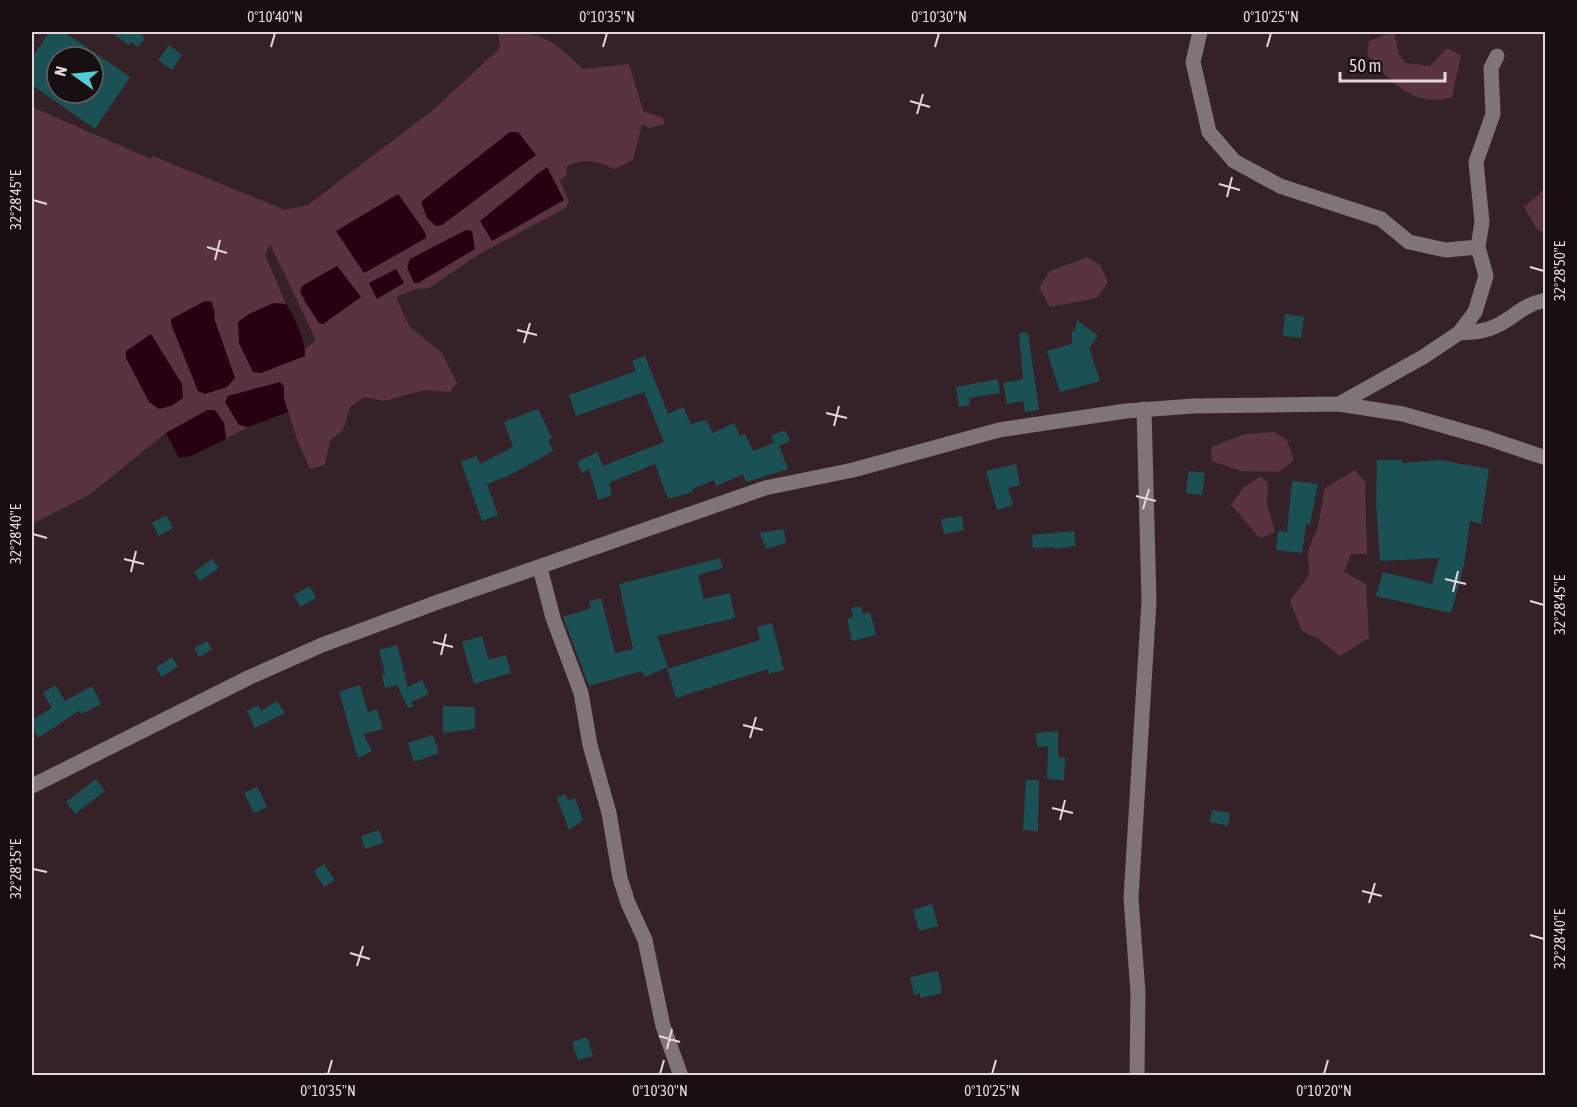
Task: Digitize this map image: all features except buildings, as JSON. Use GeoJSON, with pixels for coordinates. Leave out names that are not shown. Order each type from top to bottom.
{"type":"FeatureCollection","features":[{"type":"Feature","properties":{"kind":"street"},"geometry":{"type":"LineString","coordinates":[[1200,32],[1193,62],[1209,132],[1234,161],[1280,186],[1381,219],[1409,242],[1446,250],[1478,247]]}},
{"type":"Feature","properties":{"kind":"street"},"geometry":{"type":"LineString","coordinates":[[1339,404],[1423,357],[1459,333],[1475,312],[1486,276],[1478,247],[1482,222],[1476,162],[1493,114],[1491,68],[1497,56]]}},
{"type":"Feature","properties":{"kind":"street"},"geometry":{"type":"LineString","coordinates":[[1459,333],[1484,331],[1496,327],[1518,310],[1545,300]]}},
{"type":"Feature","properties":{"kind":"street"},"geometry":{"type":"LineString","coordinates":[[32,786],[131,734],[322,645],[765,488],[853,470],[999,430],[1144,410],[1339,404],[1403,414],[1487,438],[1545,458]]}},
{"type":"Feature","properties":{"kind":"street"},"geometry":{"type":"LineString","coordinates":[[1137,1076],[1138,993],[1131,898],[1149,601],[1144,410]]}},
{"type":"Feature","properties":{"kind":"street"},"geometry":{"type":"LineString","coordinates":[[540,568],[553,618],[581,693],[590,745],[609,813],[620,878],[627,903],[645,940],[663,1026],[681,1076]]}},
{"type":"Feature","properties":{"kind":"shaded area"},"geometry":{"type":"Polygon","coordinates":[[[498,32],[525,33],[554,44],[583,69],[629,64],[643,111],[663,118],[664,124],[650,128],[642,125],[633,160],[614,169],[590,161],[567,166],[566,176],[560,181],[569,201],[566,208],[479,254],[429,288],[416,289],[396,297],[409,326],[442,353],[457,383],[450,392],[425,390],[383,401],[364,397],[350,407],[343,430],[330,440],[325,465],[310,469],[296,437],[280,382],[228,396],[226,402],[239,425],[248,427],[226,439],[224,423],[184,424],[166,433],[89,495],[32,524],[32,107],[151,159],[153,156],[285,210],[308,205],[433,110],[500,48],[498,32]],[[510,132],[421,202],[536,156],[518,132],[510,132]],[[541,170],[516,193],[492,240],[563,200],[541,170]],[[398,194],[364,273],[426,238],[425,232],[398,194]],[[270,244],[265,255],[286,304],[274,303],[249,314],[239,343],[253,372],[305,356],[305,349],[316,340],[270,244]],[[337,266],[303,300],[319,323],[323,324],[361,297],[337,266]],[[215,308],[171,319],[198,391],[235,378],[215,321],[215,308]]]}},
{"type":"Feature","properties":{"kind":"shaded area"},"geometry":{"type":"Polygon","coordinates":[[[1394,32],[1399,54],[1405,63],[1430,66],[1447,48],[1461,55],[1452,97],[1439,100],[1415,96],[1394,83],[1367,55],[1369,41],[1394,32]]]}},
{"type":"Feature","properties":{"kind":"shaded area"},"geometry":{"type":"Polygon","coordinates":[[[510,132],[518,132],[536,155],[442,225],[436,226],[427,218],[421,202],[510,132]]]}},
{"type":"Feature","properties":{"kind":"shaded area"},"geometry":{"type":"Polygon","coordinates":[[[547,167],[564,200],[492,241],[480,221],[547,167]]]}},
{"type":"Feature","properties":{"kind":"shaded area"},"geometry":{"type":"Polygon","coordinates":[[[1545,189],[1545,235],[1536,228],[1524,207],[1545,189]]]}},
{"type":"Feature","properties":{"kind":"shaded area"},"geometry":{"type":"Polygon","coordinates":[[[398,194],[425,232],[426,238],[364,273],[336,231],[398,194]]]}},
{"type":"Feature","properties":{"kind":"shaded area"},"geometry":{"type":"Polygon","coordinates":[[[466,230],[472,231],[475,249],[418,283],[414,283],[407,267],[410,259],[466,230]]]}},
{"type":"Feature","properties":{"kind":"shaded area"},"geometry":{"type":"Polygon","coordinates":[[[1088,257],[1100,265],[1108,282],[1097,298],[1050,307],[1039,288],[1050,271],[1088,257]]]}},
{"type":"Feature","properties":{"kind":"shaded area"},"geometry":{"type":"Polygon","coordinates":[[[337,266],[361,297],[323,324],[319,323],[300,292],[302,286],[337,266]]]}},
{"type":"Feature","properties":{"kind":"shaded area"},"geometry":{"type":"Polygon","coordinates":[[[396,269],[404,283],[377,299],[369,283],[396,269]]]}},
{"type":"Feature","properties":{"kind":"shaded area"},"geometry":{"type":"Polygon","coordinates":[[[205,301],[212,302],[215,321],[235,378],[227,387],[205,394],[198,391],[171,319],[205,301]]]}},
{"type":"Feature","properties":{"kind":"shaded area"},"geometry":{"type":"Polygon","coordinates":[[[274,303],[286,304],[296,322],[305,356],[261,373],[253,372],[239,343],[238,322],[249,314],[274,303]]]}},
{"type":"Feature","properties":{"kind":"shaded area"},"geometry":{"type":"Polygon","coordinates":[[[151,334],[182,384],[183,398],[171,406],[159,409],[149,402],[126,358],[126,351],[151,334]]]}},
{"type":"Feature","properties":{"kind":"shaded area"},"geometry":{"type":"Polygon","coordinates":[[[280,382],[284,386],[284,401],[288,412],[248,427],[239,425],[225,402],[228,396],[280,382]]]}},
{"type":"Feature","properties":{"kind":"shaded area"},"geometry":{"type":"Polygon","coordinates":[[[207,410],[215,410],[224,423],[226,439],[191,456],[179,458],[166,433],[207,410]]]}},
{"type":"Feature","properties":{"kind":"shaded area"},"geometry":{"type":"Polygon","coordinates":[[[1274,432],[1287,440],[1294,460],[1279,472],[1241,471],[1212,461],[1211,447],[1245,434],[1274,432]]]}},
{"type":"Feature","properties":{"kind":"shaded area"},"geometry":{"type":"Polygon","coordinates":[[[1355,470],[1365,482],[1367,554],[1351,554],[1344,572],[1366,584],[1369,638],[1340,656],[1319,639],[1302,631],[1290,601],[1309,575],[1308,551],[1318,526],[1325,488],[1355,470]]]}},
{"type":"Feature","properties":{"kind":"shaded area"},"geometry":{"type":"Polygon","coordinates":[[[1261,476],[1268,483],[1267,504],[1275,532],[1260,538],[1231,505],[1244,487],[1261,476]]]}}]}
